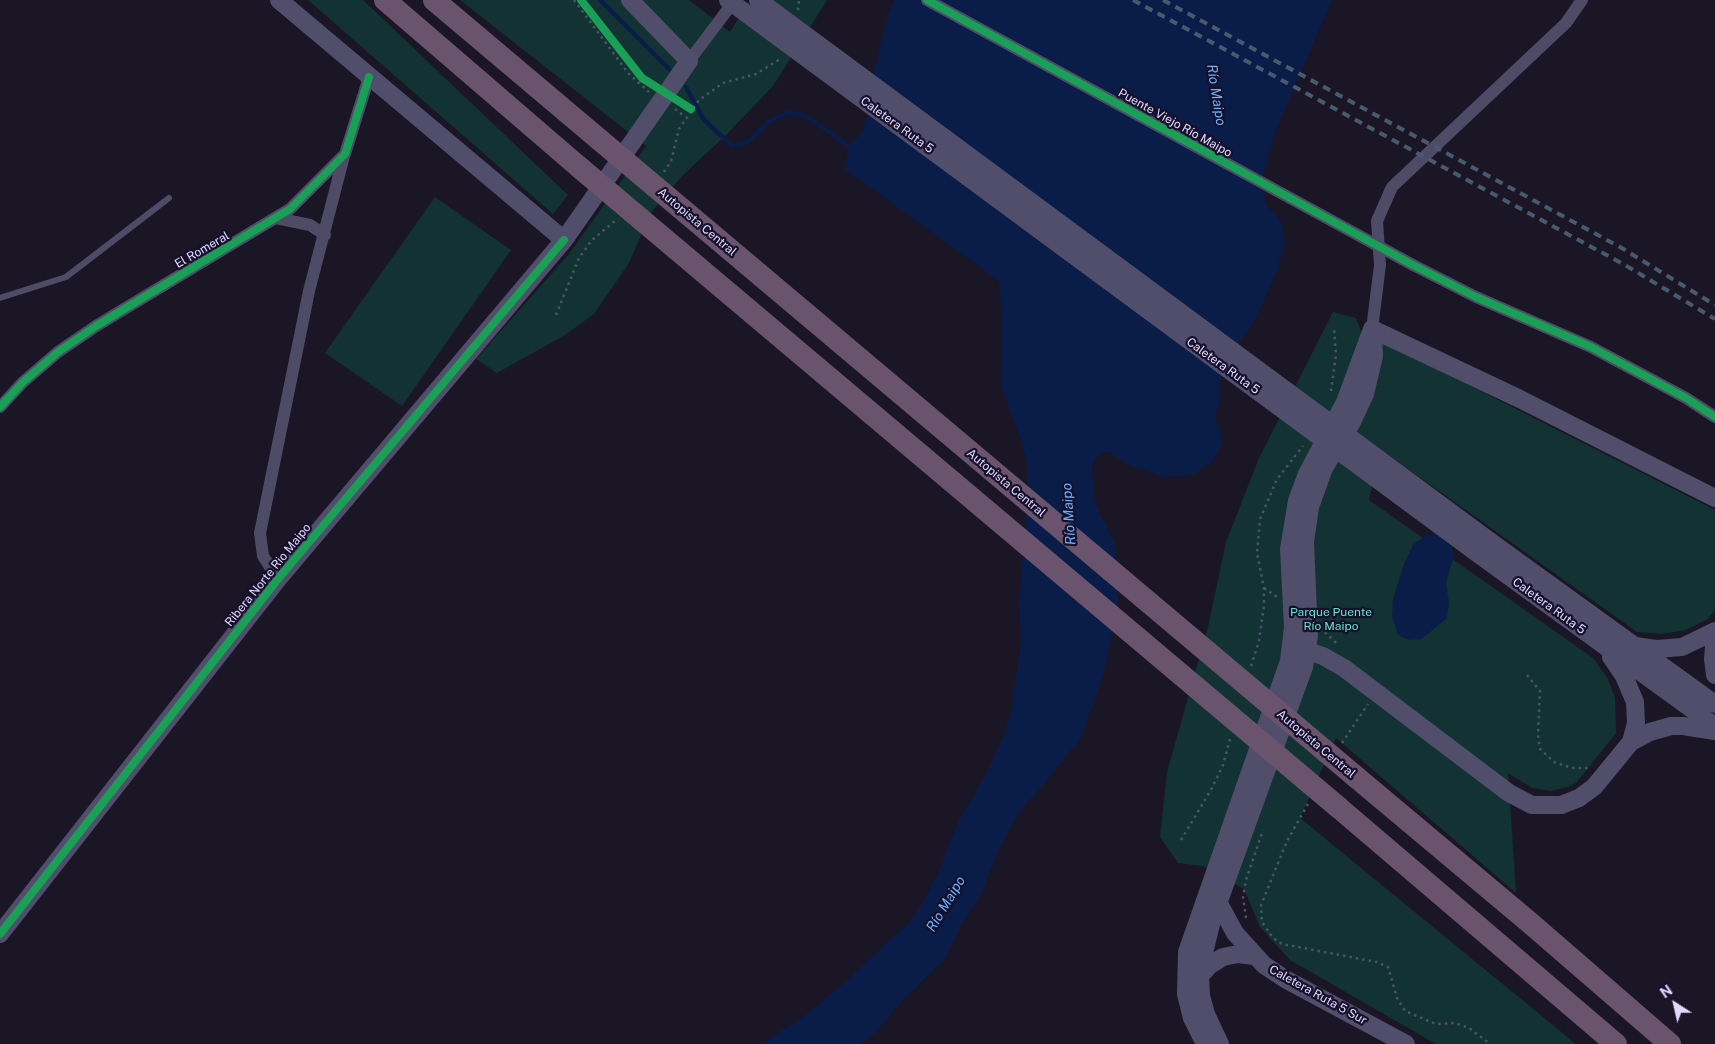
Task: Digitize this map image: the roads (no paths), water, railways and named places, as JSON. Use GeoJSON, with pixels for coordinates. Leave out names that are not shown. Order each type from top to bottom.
{"type":"FeatureCollection","features":[{"type":"Feature","properties":{"kind":"highway"},"geometry":{"type":"LineString","coordinates":[[385,0],[579,167],[1616,1044]]}},
{"type":"Feature","properties":{"kind":"highway","name":"Autopista Central"},"geometry":{"type":"LineString","coordinates":[[434,0],[1670,1044]]}},
{"type":"Feature","properties":{"kind":"main road"},"geometry":{"type":"LineString","coordinates":[[279,0],[564,240],[689,61],[630,0]]}},
{"type":"Feature","properties":{"kind":"main road","name":"Caletera Ruta 5"},"geometry":{"type":"LineString","coordinates":[[728,0],[1486,549],[1631,645],[1715,704]]}},
{"type":"Feature","properties":{"kind":"main road","name":"Caletera Ruta 5"},"geometry":{"type":"LineString","coordinates":[[758,0],[1486,549],[1599,643],[1715,726]]}},
{"type":"Feature","properties":{"kind":"main road","name":"Ribera Norte Rio Maipo"},"geometry":{"type":"LineString","coordinates":[[0,934],[278,579],[564,240]]}},
{"type":"Feature","properties":{"kind":"main road"},"geometry":{"type":"LineString","coordinates":[[1205,1044],[1188,1006],[1185,968],[1191,936],[1285,676],[1300,648],[1310,622],[1305,542],[1308,515],[1324,468],[1352,422],[1365,394],[1374,356],[1372,329],[1502,390],[1715,498]]}},
{"type":"Feature","properties":{"kind":"main road"},"geometry":{"type":"LineString","coordinates":[[1631,645],[1644,648],[1669,649],[1694,643],[1715,631]]}},
{"type":"Feature","properties":{"kind":"main road"},"geometry":{"type":"LineString","coordinates":[[1715,636],[1713,659],[1715,675]]}},
{"type":"Feature","properties":{"kind":"main road"},"geometry":{"type":"LineString","coordinates":[[1599,643],[1617,664],[1635,702],[1636,723],[1631,742]]}},
{"type":"Feature","properties":{"kind":"main road"},"geometry":{"type":"LineString","coordinates":[[1300,648],[1333,661],[1377,692],[1509,793],[1524,802],[1541,807],[1570,802],[1587,793],[1631,742],[1650,732],[1671,726],[1696,727],[1715,731]]}},
{"type":"Feature","properties":{"kind":"main road"},"geometry":{"type":"LineString","coordinates":[[1220,1044],[1203,1005],[1200,976],[1207,938],[1299,684],[1300,648]]}},
{"type":"Feature","properties":{"kind":"main road","name":"Caletera Ruta 5 Sur"},"geometry":{"type":"LineString","coordinates":[[1210,884],[1235,933],[1254,956],[1285,979],[1406,1044]]}},
{"type":"Feature","properties":{"kind":"main road"},"geometry":{"type":"LineString","coordinates":[[1200,976],[1210,964],[1223,957],[1238,954],[1254,956]]}},
{"type":"Feature","properties":{"kind":"street"},"geometry":{"type":"LineString","coordinates":[[689,61],[735,0]]}},
{"type":"Feature","properties":{"kind":"street","name":"Puente Viejo Río Maipo"},"geometry":{"type":"LineString","coordinates":[[927,0],[1413,265],[1476,296],[1591,347],[1686,398],[1715,417]]}},
{"type":"Feature","properties":{"kind":"street"},"geometry":{"type":"LineString","coordinates":[[1372,329],[1380,266],[1377,221],[1392,187],[1566,23],[1582,0]]}},
{"type":"Feature","properties":{"kind":"street","name":"El Romeral"},"geometry":{"type":"LineString","coordinates":[[0,406],[23,382],[58,352],[81,336],[276,218],[297,202],[345,154],[369,77]]}},
{"type":"Feature","properties":{"kind":"street"},"geometry":{"type":"LineString","coordinates":[[278,579],[263,556],[260,532],[308,291],[325,235],[345,154]]}},
{"type":"Feature","properties":{"kind":"street"},"geometry":{"type":"LineString","coordinates":[[276,218],[310,225],[325,235]]}},
{"type":"Feature","properties":{"kind":"lane"},"geometry":{"type":"LineString","coordinates":[[0,298],[66,277],[169,198]]}},
{"type":"Feature","properties":{"kind":"water","name":"Río Maipo"},"geometry":{"type":"Polygon","coordinates":[[[894,0],[1332,0],[1275,132],[1263,175],[1265,203],[1281,221],[1285,242],[1277,269],[1263,303],[1251,327],[1234,348],[1219,384],[1219,404],[1215,416],[1222,443],[1213,461],[1193,475],[1164,477],[1129,465],[1110,453],[1105,452],[1095,458],[1092,468],[1094,496],[1096,506],[1114,541],[1117,561],[1118,605],[1104,672],[1082,736],[1038,791],[1021,809],[998,851],[979,899],[963,921],[945,959],[903,1000],[875,1033],[860,1044],[761,1044],[804,1016],[843,984],[911,920],[922,904],[936,877],[959,820],[986,774],[1002,740],[1012,709],[1021,641],[1019,602],[1028,493],[1026,459],[1002,390],[1002,313],[999,281],[845,169],[849,146],[863,131],[870,104],[874,72],[888,15],[894,0]]]}},
{"type":"Feature","properties":{"kind":"water"},"geometry":{"type":"Polygon","coordinates":[[[1434,533],[1445,538],[1452,547],[1454,555],[1446,583],[1449,603],[1447,618],[1422,639],[1409,640],[1398,635],[1392,616],[1393,599],[1404,564],[1413,545],[1427,534],[1434,533]]]}},
{"type":"Feature","properties":{"kind":"waterway"},"geometry":{"type":"LineString","coordinates":[[600,0],[669,69]]}},
{"type":"Feature","properties":{"kind":"waterway"},"geometry":{"type":"LineString","coordinates":[[686,87],[704,120],[732,146],[747,142],[768,122],[789,112],[806,116],[852,148]]}},
{"type":"Feature","properties":{"kind":"railway"},"geometry":{"type":"LineString","coordinates":[[1133,0],[1625,265],[1715,319]]}},
{"type":"Feature","properties":{"kind":"railway"},"geometry":{"type":"LineString","coordinates":[[1163,0],[1620,247],[1715,305]]}},
{"type":"Feature","properties":{"kind":"park label","name":"Parque Puente Río Maipo"},"geometry":{"type":"Point","coordinates":[1331,619]}}]}
